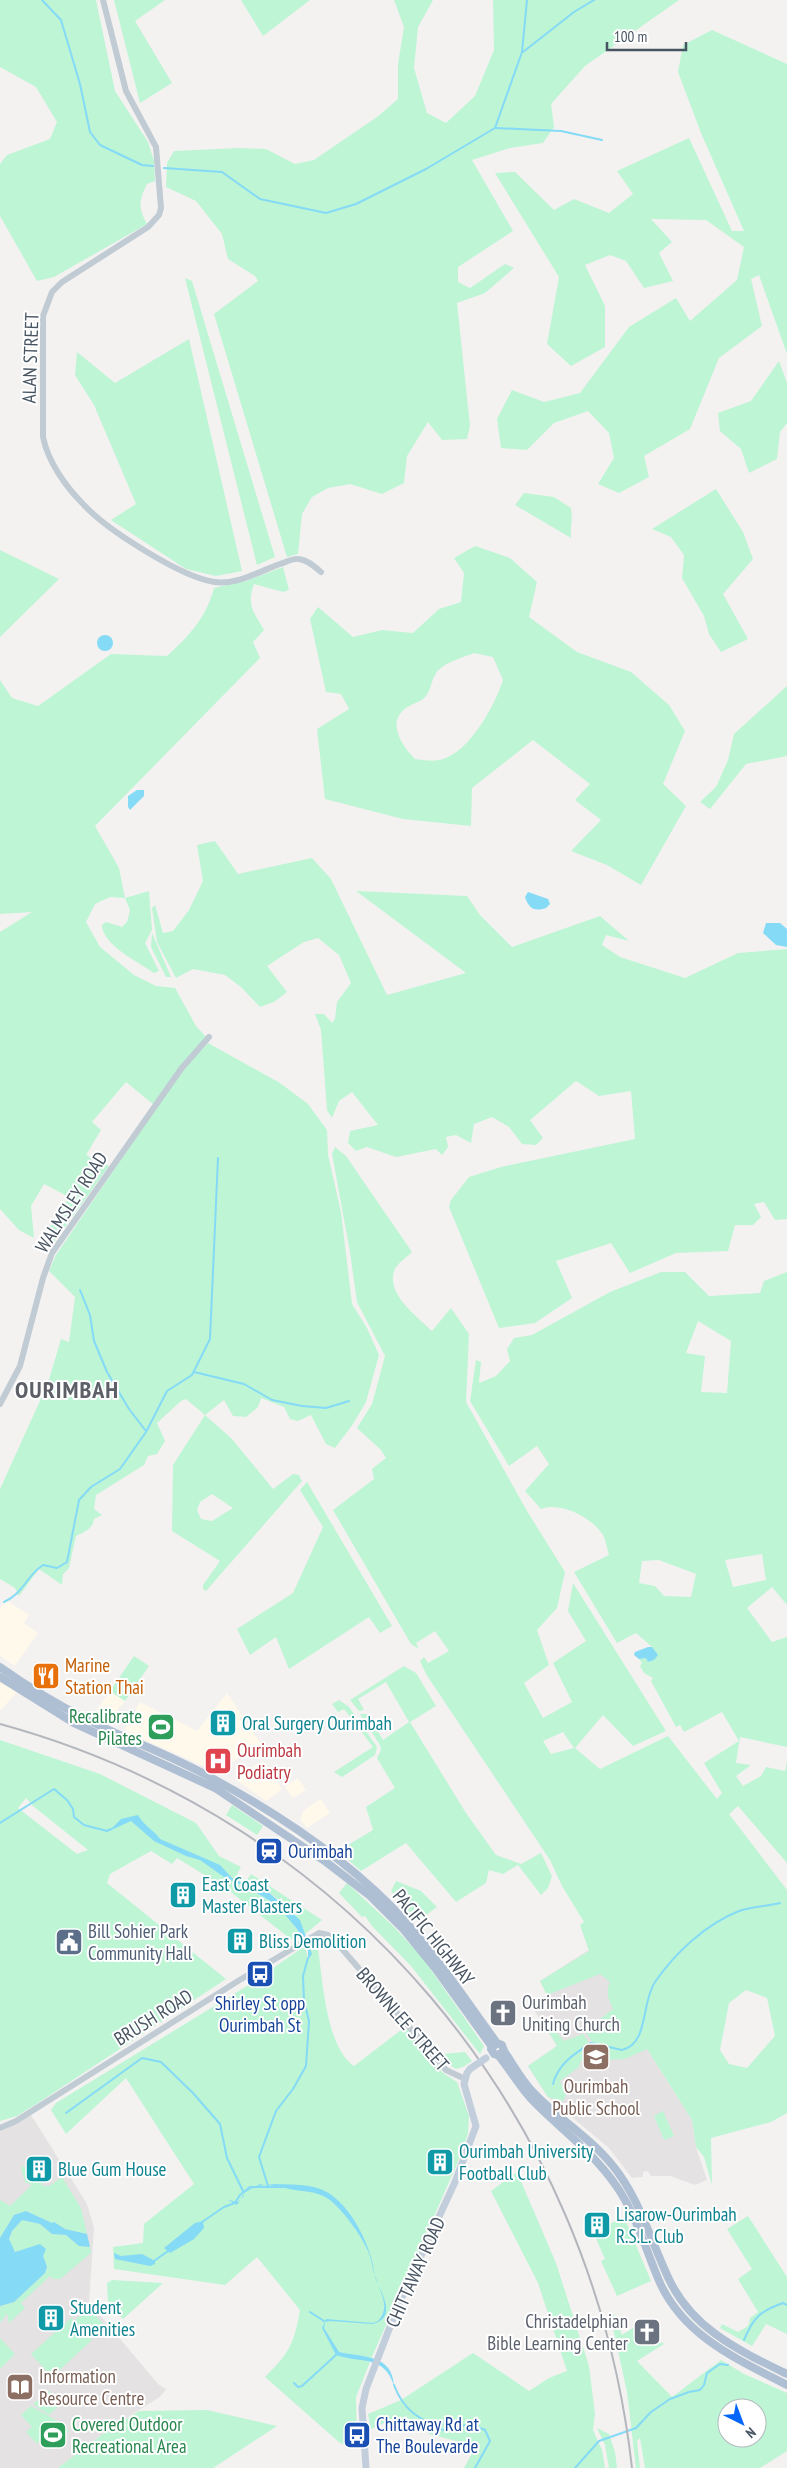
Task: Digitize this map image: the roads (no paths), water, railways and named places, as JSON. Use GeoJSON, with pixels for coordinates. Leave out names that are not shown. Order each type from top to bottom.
{"type":"FeatureCollection","features":[{"type":"Feature","properties":{"kind":"main road","name":"PACIFIC HIGHWAY"},"geometry":{"type":"LineString","coordinates":[[0,1667],[43,1696],[84,1718],[180,1762],[226,1786],[282,1820],[344,1865],[377,1892],[414,1931],[527,2095],[585,2148],[617,2188],[631,2213],[660,2281],[679,2314],[695,2331],[719,2349],[787,2385]]}},
{"type":"Feature","properties":{"kind":"main road","name":"PACIFIC HIGHWAY"},"geometry":{"type":"LineString","coordinates":[[0,1677],[74,1722],[225,1794],[326,1862],[369,1895],[409,1936],[496,2050],[532,2091],[598,2150],[621,2176],[640,2209],[671,2284],[692,2314],[712,2334],[787,2374]]}},
{"type":"Feature","properties":{"kind":"main road","name":"BROWNLEE STREET"},"geometry":{"type":"LineString","coordinates":[[464,2079],[470,2070],[496,2050]]}},
{"type":"Feature","properties":{"kind":"main road","name":"CHITTAWAY ROAD"},"geometry":{"type":"LineString","coordinates":[[366,2468],[362,2408],[366,2389],[382,2345],[455,2182],[476,2126],[465,2089],[464,2079]]}},
{"type":"Feature","properties":{"kind":"street","name":"ALAN STREET"},"geometry":{"type":"LineString","coordinates":[[103,0],[126,91],[157,150],[161,208],[159,215],[148,227],[67,278],[52,292],[48,300],[43,316],[42,437],[45,448],[63,478],[84,506],[158,559],[195,577],[215,582],[229,582],[296,558],[312,564],[321,572]]}},
{"type":"Feature","properties":{"kind":"street","name":"WALMSLEY ROAD"},"geometry":{"type":"LineString","coordinates":[[0,1404],[20,1366],[42,1278],[52,1253],[181,1069],[209,1037]]}},
{"type":"Feature","properties":{"kind":"street","name":"BRUSH ROAD"},"geometry":{"type":"LineString","coordinates":[[0,2128],[16,2121],[308,1938],[322,1933]]}},
{"type":"Feature","properties":{"kind":"street","name":"BROWNLEE STREET"},"geometry":{"type":"LineString","coordinates":[[322,1933],[331,1938],[343,1950],[446,2070],[464,2079]]}},
{"type":"Feature","properties":{"kind":"water"},"geometry":{"type":"Polygon","coordinates":[[[102,635],[108,635],[113,640],[111,649],[102,651],[97,646],[97,640],[102,635]]]}},
{"type":"Feature","properties":{"kind":"water"},"geometry":{"type":"Polygon","coordinates":[[[137,790],[144,790],[144,796],[130,810],[128,807],[128,796],[137,790]]]}},
{"type":"Feature","properties":{"kind":"water"},"geometry":{"type":"Polygon","coordinates":[[[528,892],[548,899],[550,904],[546,908],[538,910],[532,908],[525,897],[528,892]]]}},
{"type":"Feature","properties":{"kind":"water"},"geometry":{"type":"Polygon","coordinates":[[[766,923],[780,923],[787,929],[787,947],[776,945],[763,933],[766,923]]]}},
{"type":"Feature","properties":{"kind":"water"},"geometry":{"type":"Polygon","coordinates":[[[652,1647],[658,1655],[654,1660],[648,1662],[646,1658],[639,1659],[634,1655],[635,1652],[652,1647]]]}},
{"type":"Feature","properties":{"kind":"water"},"geometry":{"type":"Polygon","coordinates":[[[138,1815],[160,1839],[220,1865],[232,1878],[251,1887],[266,1890],[300,1920],[312,1954],[308,1960],[308,1951],[297,1929],[277,1905],[252,1890],[224,1877],[200,1860],[186,1856],[154,1841],[131,1821],[109,1831],[121,1819],[138,1815]]]}},
{"type":"Feature","properties":{"kind":"water"},"geometry":{"type":"Polygon","coordinates":[[[260,2184],[303,2185],[324,2190],[330,2194],[350,2214],[360,2231],[364,2239],[371,2257],[375,2275],[369,2252],[360,2236],[346,2216],[330,2200],[320,2194],[270,2186],[255,2187],[260,2184]]]}},
{"type":"Feature","properties":{"kind":"water"},"geometry":{"type":"Polygon","coordinates":[[[241,2199],[237,2205],[228,2200],[238,2202],[241,2199]]]}},
{"type":"Feature","properties":{"kind":"water"},"geometry":{"type":"Polygon","coordinates":[[[26,2211],[52,2223],[54,2222],[65,2229],[87,2234],[90,2247],[79,2246],[66,2235],[52,2234],[40,2224],[22,2220],[12,2231],[9,2239],[15,2252],[40,2244],[46,2249],[43,2256],[47,2267],[45,2273],[14,2302],[0,2306],[0,2238],[14,2215],[26,2211]]]}},
{"type":"Feature","properties":{"kind":"water"},"geometry":{"type":"Polygon","coordinates":[[[203,2221],[204,2228],[194,2239],[170,2253],[164,2248],[195,2223],[203,2221]]]}},
{"type":"Feature","properties":{"kind":"water"},"geometry":{"type":"Polygon","coordinates":[[[114,2253],[121,2256],[142,2254],[155,2261],[155,2264],[150,2266],[115,2259],[114,2253]]]}},
{"type":"Feature","properties":{"kind":"water"},"geometry":{"type":"Polygon","coordinates":[[[378,2285],[386,2305],[386,2311],[380,2321],[373,2324],[330,2321],[325,2322],[324,2328],[339,2352],[376,2359],[383,2363],[392,2376],[394,2386],[390,2376],[378,2365],[336,2355],[322,2328],[326,2319],[373,2323],[378,2321],[382,2316],[384,2305],[378,2285]]]}},
{"type":"Feature","properties":{"kind":"waterway"},"geometry":{"type":"LineString","coordinates":[[42,0],[61,20],[80,84],[90,132],[100,145],[142,165],[153,166]]}},
{"type":"Feature","properties":{"kind":"waterway"},"geometry":{"type":"LineString","coordinates":[[164,168],[222,172],[260,199],[326,213],[356,204],[426,169],[495,128],[522,52],[527,0]]}},
{"type":"Feature","properties":{"kind":"waterway"},"geometry":{"type":"LineString","coordinates":[[523,52],[574,12],[594,0]]}},
{"type":"Feature","properties":{"kind":"waterway"},"geometry":{"type":"LineString","coordinates":[[496,128],[561,131],[602,140]]}},
{"type":"Feature","properties":{"kind":"waterway"},"geometry":{"type":"LineString","coordinates":[[4,1602],[16,1594],[43,1565],[57,1568],[67,1562],[79,1500],[91,1487],[120,1469],[146,1432],[167,1391],[192,1375],[210,1339],[218,1158]]}},
{"type":"Feature","properties":{"kind":"waterway"},"geometry":{"type":"LineString","coordinates":[[80,1290],[90,1315],[94,1341],[107,1372],[129,1409],[146,1431]]}},
{"type":"Feature","properties":{"kind":"waterway"},"geometry":{"type":"LineString","coordinates":[[194,1372],[244,1384],[272,1400],[302,1406],[326,1408],[349,1401]]}},
{"type":"Feature","properties":{"kind":"waterway"},"geometry":{"type":"LineString","coordinates":[[0,1823],[54,1789],[67,1800],[73,1809],[74,1817],[84,1825],[107,1831],[111,1829]]}},
{"type":"Feature","properties":{"kind":"waterway"},"geometry":{"type":"LineString","coordinates":[[553,2084],[563,2065],[591,2043],[622,2050],[631,2046],[637,2040],[655,1982],[672,1960],[692,1940],[715,1924],[739,1911],[780,1903]]}},
{"type":"Feature","properties":{"kind":"waterway"},"geometry":{"type":"LineString","coordinates":[[268,2186],[259,2157],[276,2111],[293,2089],[306,2066],[309,2021],[304,2001],[303,1976],[308,1958]]}},
{"type":"Feature","properties":{"kind":"waterway"},"geometry":{"type":"LineString","coordinates":[[66,2113],[142,2058],[161,2062],[193,2093],[220,2124],[227,2158],[243,2191]]}},
{"type":"Feature","properties":{"kind":"waterway"},"geometry":{"type":"LineString","coordinates":[[202,2222],[224,2207],[235,2203],[240,2195],[250,2187],[294,2187]]}},
{"type":"Feature","properties":{"kind":"waterway"},"geometry":{"type":"LineString","coordinates":[[154,2261],[168,2251]]}},
{"type":"Feature","properties":{"kind":"waterway"},"geometry":{"type":"LineString","coordinates":[[744,2340],[758,2316],[768,2309],[783,2303],[787,2305]]}},
{"type":"Feature","properties":{"kind":"waterway"},"geometry":{"type":"LineString","coordinates":[[310,2312],[324,2321]]}},
{"type":"Feature","properties":{"kind":"waterway"},"geometry":{"type":"LineString","coordinates":[[294,2383],[298,2387],[302,2386],[337,2354]]}},
{"type":"Feature","properties":{"kind":"waterway"},"geometry":{"type":"LineString","coordinates":[[575,2468],[599,2441],[636,2428],[651,2412],[670,2399],[700,2390],[704,2385],[707,2373],[720,2364],[728,2365]]}},
{"type":"Feature","properties":{"kind":"waterway"},"geometry":{"type":"LineString","coordinates":[[394,2385],[408,2408],[414,2414],[436,2427],[445,2431],[469,2424],[485,2430],[490,2441],[475,2468]]}},
{"type":"Feature","properties":{"kind":"railway"},"geometry":{"type":"LineString","coordinates":[[0,1724],[125,1769],[240,1830],[342,1907],[431,1998],[506,2101],[565,2214],[608,2337],[632,2468]]}},
{"type":"Feature","properties":{"kind":"place","name":"Marine Station Thai"},"geometry":{"type":"Point","coordinates":[46,1676]}},
{"type":"Feature","properties":{"kind":"place","name":"Oral Surgery Ourimbah"},"geometry":{"type":"Point","coordinates":[223,1723]}},
{"type":"Feature","properties":{"kind":"place","name":"Recalibrate Pilates"},"geometry":{"type":"Point","coordinates":[161,1727]}},
{"type":"Feature","properties":{"kind":"place","name":"Ourimbah Podiatry"},"geometry":{"type":"Point","coordinates":[218,1761]}},
{"type":"Feature","properties":{"kind":"place","name":"Ourimbah"},"geometry":{"type":"Point","coordinates":[269,1851]}},
{"type":"Feature","properties":{"kind":"place","name":"East Coast Master Blasters"},"geometry":{"type":"Point","coordinates":[183,1895]}},
{"type":"Feature","properties":{"kind":"place","name":"Bliss Demolition"},"geometry":{"type":"Point","coordinates":[240,1941]}},
{"type":"Feature","properties":{"kind":"place","name":"Bill Sohier Park Community Hall"},"geometry":{"type":"Point","coordinates":[69,1942]}},
{"type":"Feature","properties":{"kind":"place","name":"Shirley St opp Ourimbah St"},"geometry":{"type":"Point","coordinates":[260,1974]}},
{"type":"Feature","properties":{"kind":"place","name":"Ourimbah Uniting Church"},"geometry":{"type":"Point","coordinates":[503,2013]}},
{"type":"Feature","properties":{"kind":"place","name":"Ourimbah Public School"},"geometry":{"type":"Point","coordinates":[596,2057]}},
{"type":"Feature","properties":{"kind":"place","name":"Ourimbah University Football Club"},"geometry":{"type":"Point","coordinates":[440,2162]}},
{"type":"Feature","properties":{"kind":"place","name":"Blue Gum House"},"geometry":{"type":"Point","coordinates":[39,2169]}},
{"type":"Feature","properties":{"kind":"place","name":"Lisarow-Ourimbah R.S.L. Club"},"geometry":{"type":"Point","coordinates":[597,2225]}},
{"type":"Feature","properties":{"kind":"place","name":"Student Amenities"},"geometry":{"type":"Point","coordinates":[51,2318]}},
{"type":"Feature","properties":{"kind":"place","name":"Christadelphian Bible Learning Center"},"geometry":{"type":"Point","coordinates":[647,2332]}},
{"type":"Feature","properties":{"kind":"place","name":"Information Resource Centre"},"geometry":{"type":"Point","coordinates":[20,2387]}},
{"type":"Feature","properties":{"kind":"place","name":"Covered Outdoor Recreational Area"},"geometry":{"type":"Point","coordinates":[53,2435]}},
{"type":"Feature","properties":{"kind":"place","name":"Chittaway Rd at The Boulevarde"},"geometry":{"type":"Point","coordinates":[357,2435]}},
{"type":"Feature","properties":{"kind":"district","name":"OURIMBAH"},"geometry":{"type":"Point","coordinates":[67,1389]}}]}
